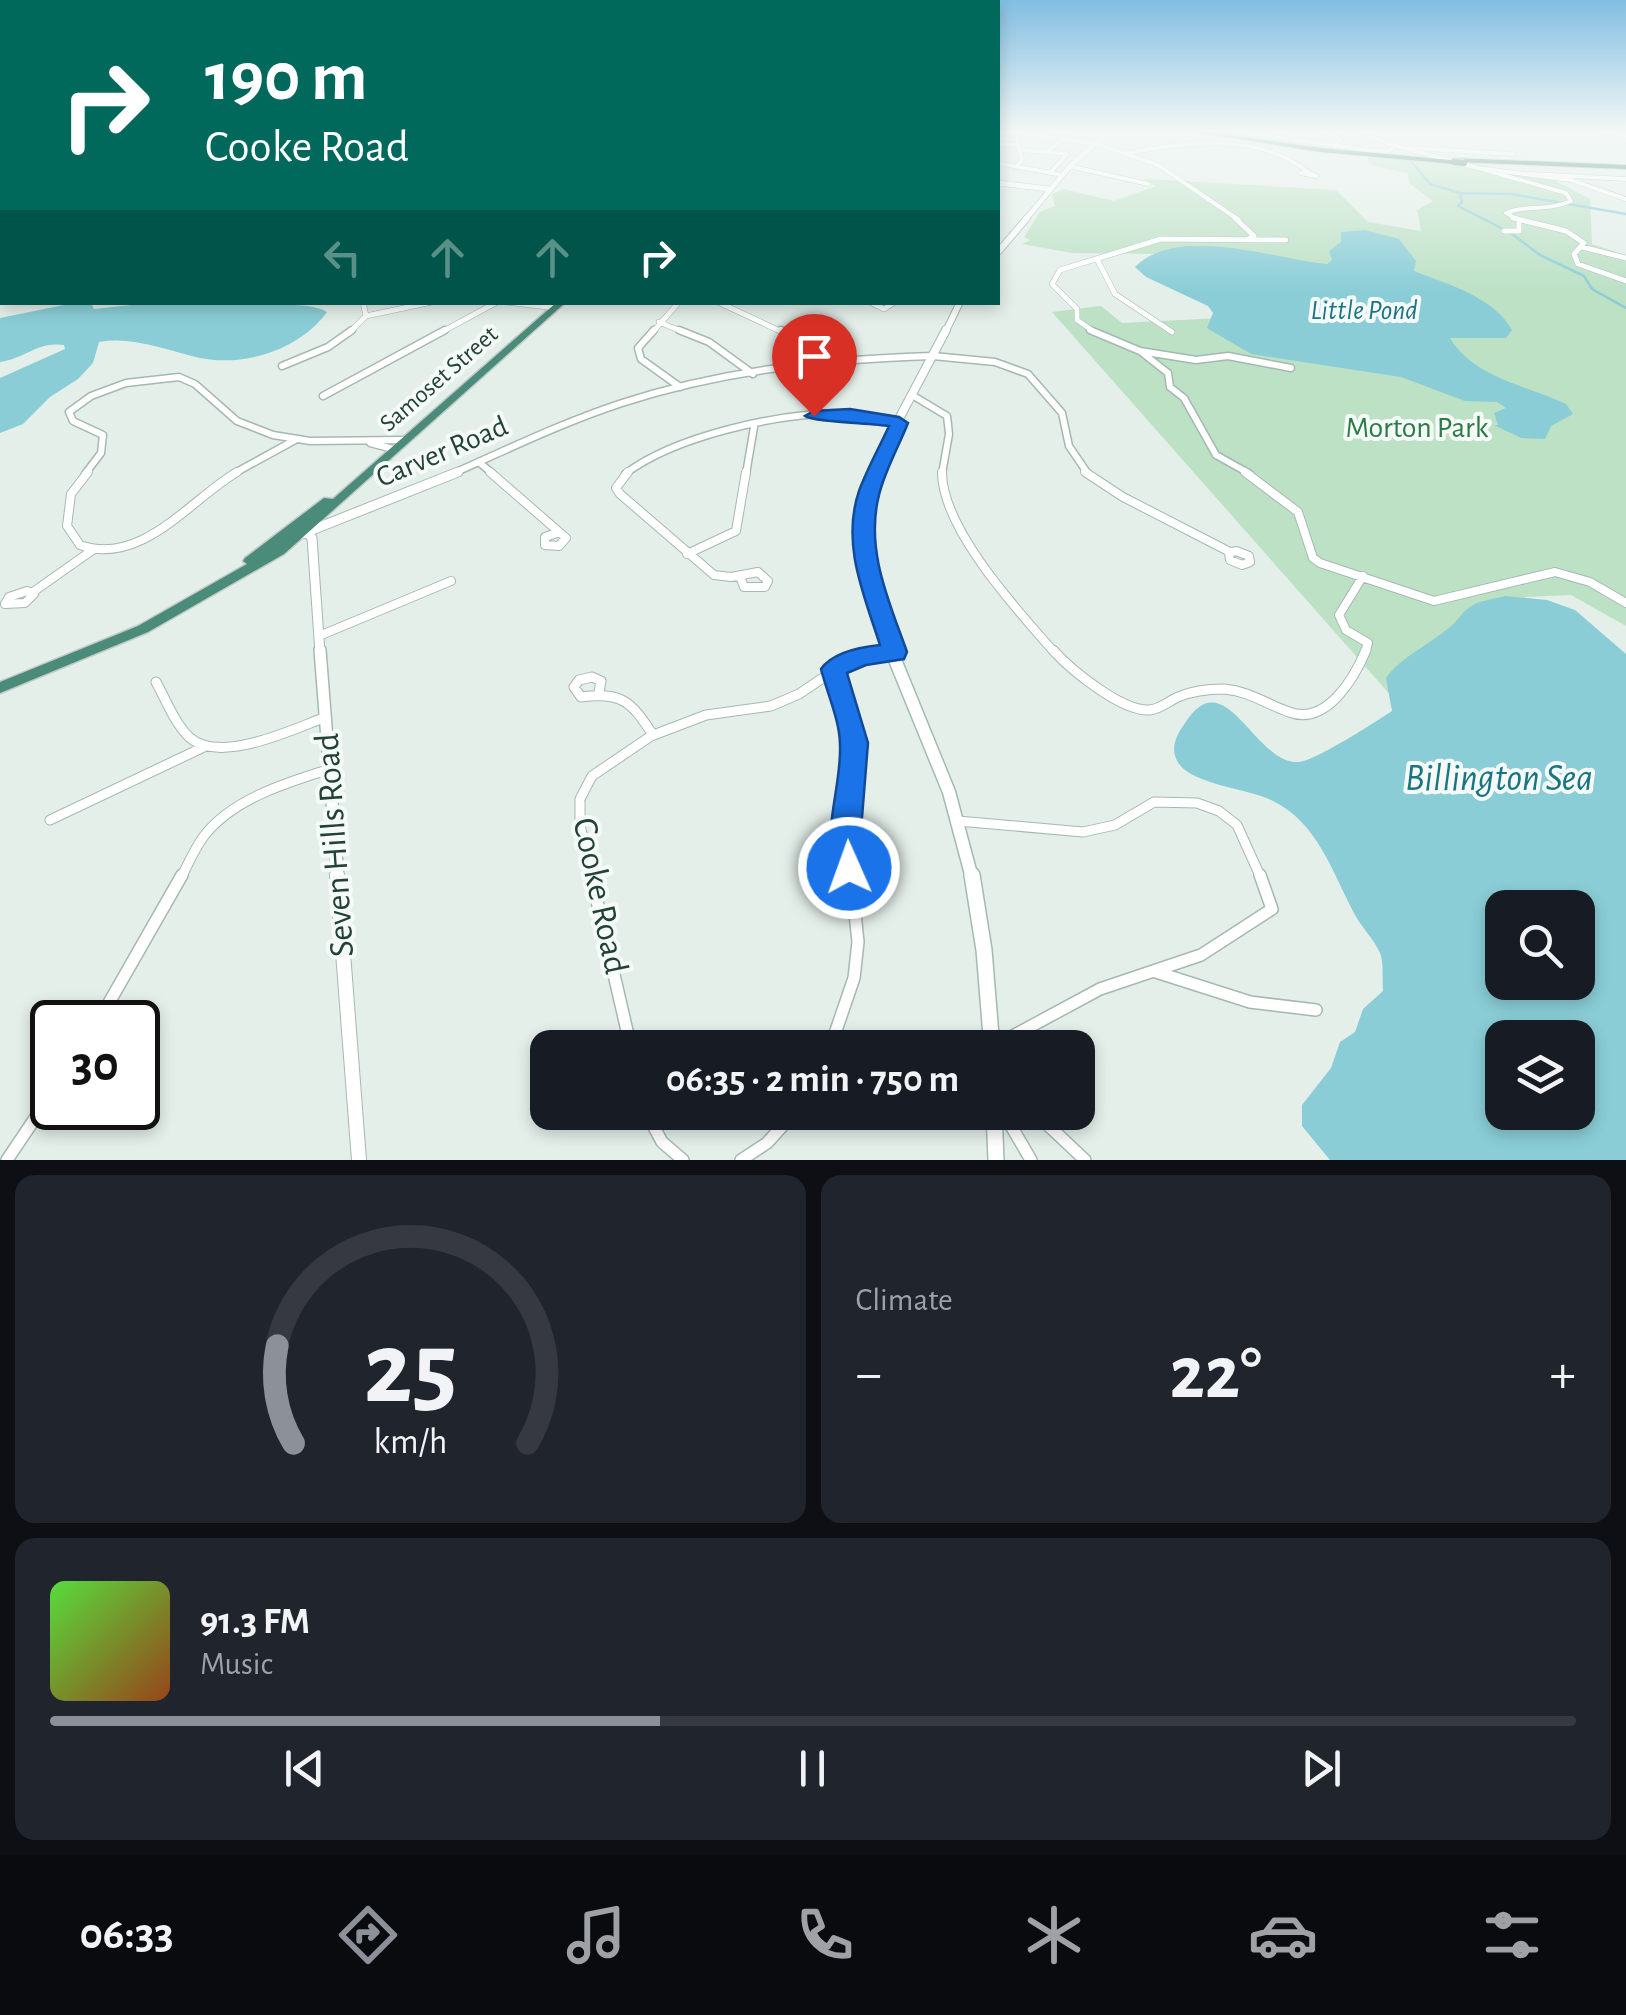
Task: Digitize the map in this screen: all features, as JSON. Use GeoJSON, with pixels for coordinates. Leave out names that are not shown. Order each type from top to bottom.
{"type":"FeatureCollection","features":[{"type":"Feature","properties":{"kind":"highway","name":"Samoset Street"},"geometry":{"type":"LineString","coordinates":[[305,526],[556,305]]}},
{"type":"Feature","properties":{"kind":"highway","name":"Carver Road"},"geometry":{"type":"LineString","coordinates":[[0,685],[154,617],[208,588],[305,526]]}},
{"type":"Feature","properties":{"kind":"highway","name":"Carver Road"},"geometry":{"type":"LineString","coordinates":[[0,685],[165,618],[251,570],[305,526]]}},
{"type":"Feature","properties":{"kind":"main road"},"geometry":{"type":"LineString","coordinates":[[1008,184],[1049,189]]}},
{"type":"Feature","properties":{"kind":"main road"},"geometry":{"type":"LineString","coordinates":[[1000,250],[1054,184]]}},
{"type":"Feature","properties":{"kind":"main road"},"geometry":{"type":"LineString","coordinates":[[958,305],[872,482],[863,527],[866,570],[958,821],[982,934],[991,1030]]}},
{"type":"Feature","properties":{"kind":"main road"},"geometry":{"type":"LineString","coordinates":[[995,1130],[996,1160]]}},
{"type":"Feature","properties":{"kind":"street"},"geometry":{"type":"LineString","coordinates":[[1187,184],[1254,232],[1286,240],[1162,239],[1060,270],[1052,284],[1076,310],[1078,324],[1140,351],[1196,360],[1228,356],[1291,368]]}},
{"type":"Feature","properties":{"kind":"street"},"geometry":{"type":"LineString","coordinates":[[1540,184],[1568,194],[1570,203],[1550,210],[1506,212],[1519,222],[1571,232],[1582,240],[1573,257],[1580,266],[1626,281]]}},
{"type":"Feature","properties":{"kind":"street"},"geometry":{"type":"LineString","coordinates":[[1587,184],[1626,198]]}},
{"type":"Feature","properties":{"kind":"street"},"geometry":{"type":"LineString","coordinates":[[1507,232],[1520,229],[1519,222]]}},
{"type":"Feature","properties":{"kind":"street"},"geometry":{"type":"LineString","coordinates":[[1244,241],[1254,237],[1254,232]]}},
{"type":"Feature","properties":{"kind":"street"},"geometry":{"type":"LineString","coordinates":[[1582,246],[1626,258]]}},
{"type":"Feature","properties":{"kind":"street"},"geometry":{"type":"LineString","coordinates":[[1098,261],[1115,294],[1172,332]]}},
{"type":"Feature","properties":{"kind":"street"},"geometry":{"type":"LineString","coordinates":[[364,305],[366,316]]}},
{"type":"Feature","properties":{"kind":"street"},"geometry":{"type":"LineString","coordinates":[[282,366],[338,342],[366,316],[418,305]]}},
{"type":"Feature","properties":{"kind":"street"},"geometry":{"type":"LineString","coordinates":[[323,396],[491,305]]}},
{"type":"Feature","properties":{"kind":"street"},"geometry":{"type":"LineString","coordinates":[[675,305],[639,343],[638,354],[680,387]]}},
{"type":"Feature","properties":{"kind":"street"},"geometry":{"type":"LineString","coordinates":[[725,305],[778,328],[826,362]]}},
{"type":"Feature","properties":{"kind":"street"},"geometry":{"type":"LineString","coordinates":[[659,322],[709,342],[753,374]]}},
{"type":"Feature","properties":{"kind":"street"},"geometry":{"type":"LineString","coordinates":[[1140,351],[1168,373],[1170,387],[1184,398],[1216,454],[1258,479],[1280,502],[1298,512],[1313,558],[1434,601],[1555,572],[1590,582],[1626,603]]}},
{"type":"Feature","properties":{"kind":"street"},"geometry":{"type":"LineString","coordinates":[[933,356],[994,362],[1028,374],[1062,413],[1068,446],[1085,472],[1123,497],[1230,552]]}},
{"type":"Feature","properties":{"kind":"street","name":"Carver Road"},"geometry":{"type":"LineString","coordinates":[[305,526],[372,510],[592,414],[680,387],[826,362],[933,356]]}},
{"type":"Feature","properties":{"kind":"street"},"geometry":{"type":"LineString","coordinates":[[295,440],[224,480],[161,528],[125,544],[94,549],[78,543],[66,523],[71,492],[105,446],[101,433],[69,418],[70,410],[85,398],[146,380],[182,378],[241,424],[295,440],[395,444]]}},
{"type":"Feature","properties":{"kind":"street"},"geometry":{"type":"LineString","coordinates":[[912,395],[947,416],[950,426],[940,466],[946,502],[1030,620],[1072,670],[1136,707],[1156,708],[1182,696],[1216,688],[1253,695],[1301,716],[1326,704],[1361,664],[1368,643],[1346,630],[1339,614],[1363,576]]}},
{"type":"Feature","properties":{"kind":"street"},"geometry":{"type":"LineString","coordinates":[[742,579],[706,573],[621,498],[617,480],[632,467],[690,442],[754,428],[835,413],[899,423]]}},
{"type":"Feature","properties":{"kind":"street"},"geometry":{"type":"LineString","coordinates":[[687,554],[736,531],[754,428]]}},
{"type":"Feature","properties":{"kind":"street"},"geometry":{"type":"LineString","coordinates":[[480,463],[557,533]]}},
{"type":"Feature","properties":{"kind":"street","name":"Seven Hills Road"},"geometry":{"type":"LineString","coordinates":[[305,526],[312,538],[359,1160]]}},
{"type":"Feature","properties":{"kind":"street"},"geometry":{"type":"LineString","coordinates":[[33,592],[62,576],[94,549]]}},
{"type":"Feature","properties":{"kind":"street"},"geometry":{"type":"LineString","coordinates":[[319,636],[451,581]]}},
{"type":"Feature","properties":{"kind":"street","name":"Cooke Road"},"geometry":{"type":"LineString","coordinates":[[627,1030],[580,825],[584,786],[596,770],[653,735],[706,715],[781,703],[833,669],[862,656],[895,652]]}},
{"type":"Feature","properties":{"kind":"street"},"geometry":{"type":"LineString","coordinates":[[833,669],[854,743],[846,830],[858,942],[854,978],[836,1030]]}},
{"type":"Feature","properties":{"kind":"street"},"geometry":{"type":"LineString","coordinates":[[156,682],[188,734],[206,746]]}},
{"type":"Feature","properties":{"kind":"street"},"geometry":{"type":"LineString","coordinates":[[598,692],[629,704],[653,735]]}},
{"type":"Feature","properties":{"kind":"street"},"geometry":{"type":"LineString","coordinates":[[50,820],[206,746],[246,744],[326,717]]}},
{"type":"Feature","properties":{"kind":"street"},"geometry":{"type":"LineString","coordinates":[[111,1000],[205,835],[230,813],[265,793],[330,769]]}},
{"type":"Feature","properties":{"kind":"street"},"geometry":{"type":"LineString","coordinates":[[958,821],[1084,832],[1115,825],[1154,802],[1197,803],[1219,811],[1236,825],[1270,896],[1272,909],[1268,915],[1244,924],[1201,955],[1100,988],[1024,1030]]}},
{"type":"Feature","properties":{"kind":"street"},"geometry":{"type":"LineString","coordinates":[[1154,972],[1250,1002],[1316,1010]]}},
{"type":"Feature","properties":{"kind":"street"},"geometry":{"type":"LineString","coordinates":[[7,1160],[30,1126]]}},
{"type":"Feature","properties":{"kind":"street"},"geometry":{"type":"LineString","coordinates":[[656,1130],[662,1142],[682,1160]]}},
{"type":"Feature","properties":{"kind":"street"},"geometry":{"type":"LineString","coordinates":[[741,1160],[779,1130]]}},
{"type":"Feature","properties":{"kind":"street"},"geometry":{"type":"LineString","coordinates":[[1014,1130],[1031,1160]]}},
{"type":"Feature","properties":{"kind":"street"},"geometry":{"type":"LineString","coordinates":[[1053,1130],[1084,1160]]}},
{"type":"Feature","properties":{"kind":"green space","name":"Morton Park"},"geometry":{"type":"Polygon","coordinates":[[[1153,184],[1336,190],[1368,222],[1421,231],[1417,210],[1433,201],[1411,184],[1562,184],[1590,199],[1592,244],[1626,255],[1626,626],[1571,595],[1526,597],[1490,612],[1401,707],[1052,312],[1101,306],[1122,323],[1220,318],[1162,254],[1072,253],[1022,244],[1030,240],[1024,237],[1040,212],[1055,206],[1052,194],[1063,189],[1114,201],[1156,186],[1153,184]]]}},
{"type":"Feature","properties":{"kind":"water","name":"Little Pond"},"geometry":{"type":"Polygon","coordinates":[[[1365,230],[1399,239],[1416,261],[1414,271],[1482,300],[1512,330],[1506,338],[1450,338],[1460,352],[1502,379],[1566,404],[1573,414],[1551,426],[1545,439],[1521,438],[1494,425],[1498,425],[1494,413],[1506,408],[1497,402],[1465,401],[1401,377],[1251,354],[1207,328],[1213,313],[1208,306],[1146,277],[1135,267],[1154,254],[1176,247],[1202,246],[1327,264],[1332,260],[1329,251],[1341,242],[1341,232],[1365,230]]]}},
{"type":"Feature","properties":{"kind":"water"},"geometry":{"type":"Polygon","coordinates":[[[64,305],[92,305],[94,309],[131,305],[269,305],[304,306],[327,312],[316,325],[287,345],[236,360],[200,358],[138,343],[99,342],[93,363],[78,379],[50,397],[23,424],[0,433],[0,378],[65,349],[64,345],[47,345],[0,362],[0,318],[64,305]]]}},
{"type":"Feature","properties":{"kind":"water","name":"Billington Sea"},"geometry":{"type":"Polygon","coordinates":[[[1505,596],[1547,600],[1575,610],[1626,654],[1626,1160],[1330,1160],[1302,1126],[1302,1105],[1331,1068],[1340,1042],[1355,1032],[1363,1009],[1383,991],[1380,953],[1355,915],[1322,850],[1301,821],[1271,800],[1186,771],[1174,753],[1175,743],[1200,706],[1214,703],[1227,708],[1283,759],[1299,762],[1318,755],[1392,711],[1386,678],[1469,607],[1505,596]]]}},
{"type":"Feature","properties":{"kind":"waterway"},"geometry":{"type":"LineString","coordinates":[[1430,184],[1460,193]]}},
{"type":"Feature","properties":{"kind":"waterway"},"geometry":{"type":"LineString","coordinates":[[1460,193],[1511,194],[1626,214]]}},
{"type":"Feature","properties":{"kind":"waterway"},"geometry":{"type":"LineString","coordinates":[[1460,193],[1462,202],[1458,206],[1505,230]]}},
{"type":"Feature","properties":{"kind":"waterway"},"geometry":{"type":"LineString","coordinates":[[1512,234],[1540,255],[1584,276],[1592,289],[1626,308]]}},
{"type":"Feature","properties":{"kind":"route"},"geometry":{"type":"LineString","coordinates":[[814,416],[850,414],[899,423],[876,471],[863,527],[866,570],[895,652],[862,656],[833,669],[849,714],[854,743],[846,830],[849,868]]}}]}
